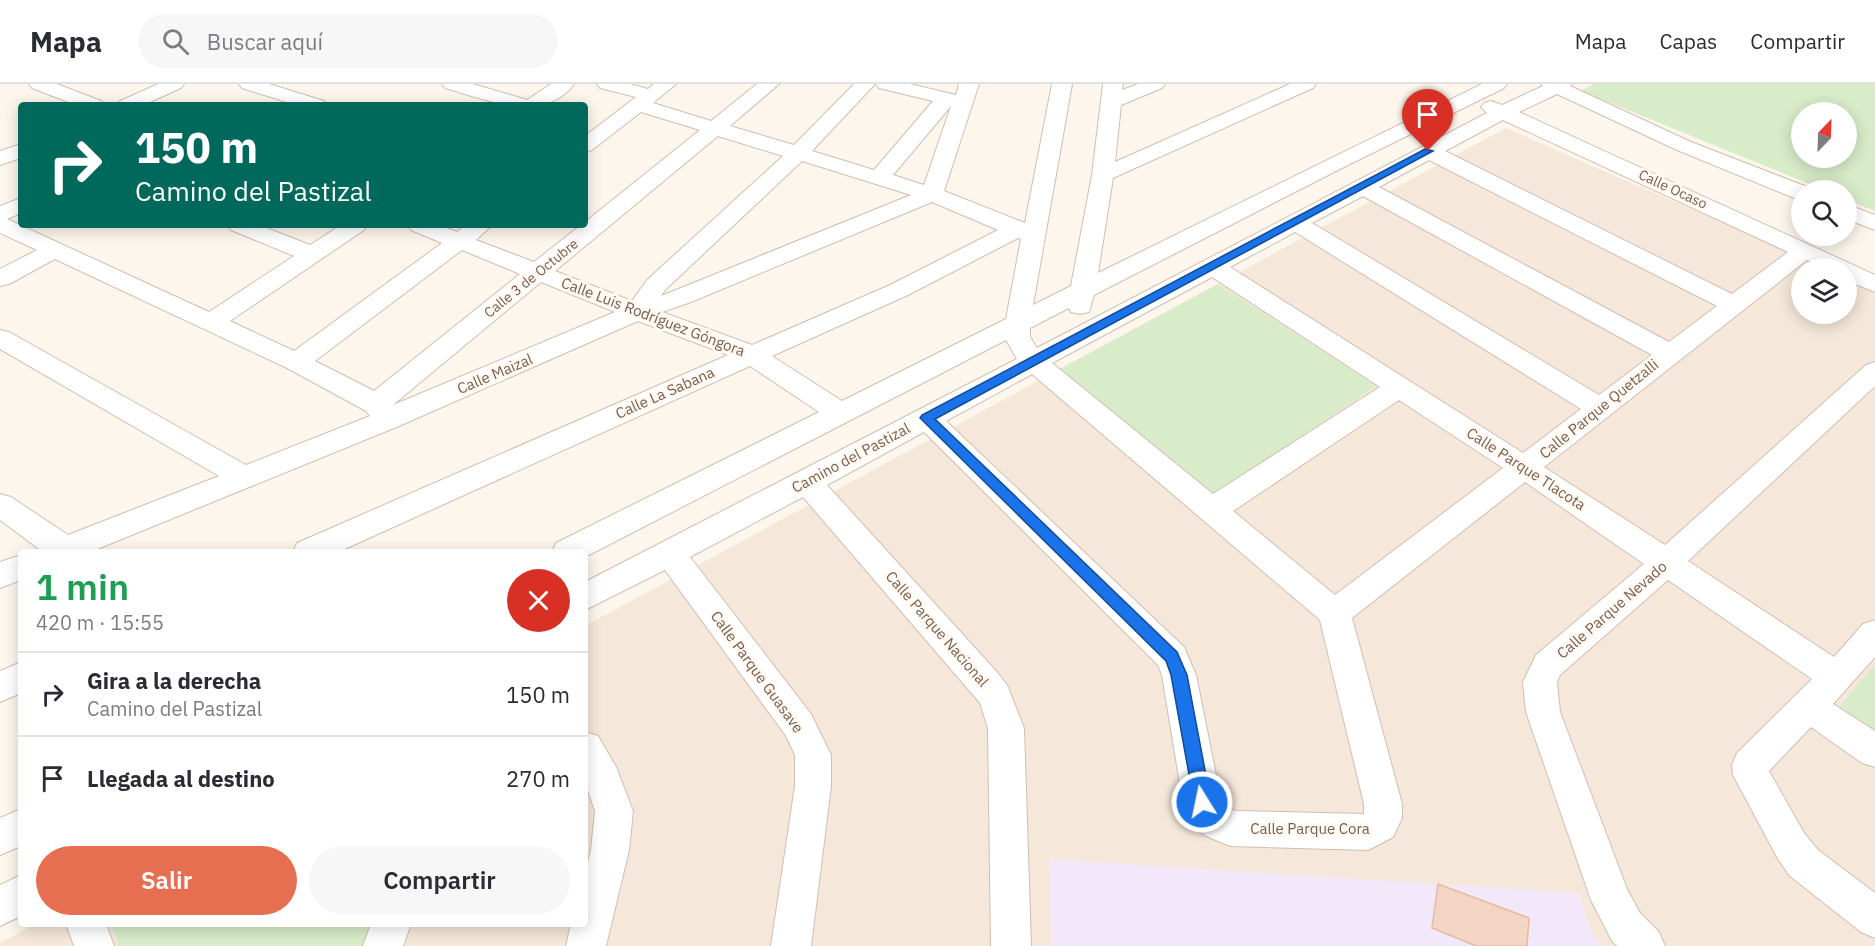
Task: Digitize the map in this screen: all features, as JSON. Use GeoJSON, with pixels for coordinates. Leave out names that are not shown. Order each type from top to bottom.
{"type":"FeatureCollection","features":[{"type":"Feature","properties":{"kind":"street"},"geometry":{"type":"LineString","coordinates":[[39,84],[86,102]]}},
{"type":"Feature","properties":{"kind":"street"},"geometry":{"type":"LineString","coordinates":[[134,102],[174,84]]}},
{"type":"Feature","properties":{"kind":"street"},"geometry":{"type":"LineString","coordinates":[[249,84],[284,88],[311,102]]}},
{"type":"Feature","properties":{"kind":"street"},"geometry":{"type":"LineString","coordinates":[[453,84],[514,102]]}},
{"type":"Feature","properties":{"kind":"street"},"geometry":{"type":"LineString","coordinates":[[537,102],[564,84]]}},
{"type":"Feature","properties":{"kind":"street"},"geometry":{"type":"LineString","coordinates":[[607,84],[652,95],[717,128],[932,194],[1026,232]]}},
{"type":"Feature","properties":{"kind":"street","name":"Calle 3 de Octubre"},"geometry":{"type":"LineString","coordinates":[[382,411],[538,273],[769,84]]}},
{"type":"Feature","properties":{"kind":"street"},"geometry":{"type":"LineString","coordinates":[[637,312],[656,285],[797,154],[865,84]]}},
{"type":"Feature","properties":{"kind":"street"},"geometry":{"type":"LineString","coordinates":[[886,84],[960,95]]}},
{"type":"Feature","properties":{"kind":"street"},"geometry":{"type":"LineString","coordinates":[[1062,84],[1026,232],[1017,325],[1017,337],[1021,346],[1034,362],[1335,613]]}},
{"type":"Feature","properties":{"kind":"street"},"geometry":{"type":"LineString","coordinates":[[1078,336],[1083,292],[1103,176],[1112,93],[1155,84]]}},
{"type":"Feature","properties":{"kind":"street"},"geometry":{"type":"LineString","coordinates":[[1103,176],[1306,84]]}},
{"type":"Feature","properties":{"kind":"street"},"geometry":{"type":"LineString","coordinates":[[1556,85],[1684,146],[1791,189]]}},
{"type":"Feature","properties":{"kind":"street","name":"Camino del Pastizal"},"geometry":{"type":"LineString","coordinates":[[588,595],[807,482],[1034,362],[1078,336],[1556,85]]}},
{"type":"Feature","properties":{"kind":"street"},"geometry":{"type":"LineString","coordinates":[[573,549],[1483,89]]}},
{"type":"Feature","properties":{"kind":"street","name":"Calle Ocaso"},"geometry":{"type":"LineString","coordinates":[[1483,89],[1503,112],[1822,258]]}},
{"type":"Feature","properties":{"kind":"street"},"geometry":{"type":"LineString","coordinates":[[588,144],[652,95]]}},
{"type":"Feature","properties":{"kind":"street"},"geometry":{"type":"LineString","coordinates":[[878,179],[960,95]]}},
{"type":"Feature","properties":{"kind":"street"},"geometry":{"type":"LineString","coordinates":[[932,194],[960,95]]}},
{"type":"Feature","properties":{"kind":"street"},"geometry":{"type":"LineString","coordinates":[[0,139],[18,147]]}},
{"type":"Feature","properties":{"kind":"street"},"geometry":{"type":"LineString","coordinates":[[0,159],[18,150]]}},
{"type":"Feature","properties":{"kind":"street"},"geometry":{"type":"LineString","coordinates":[[1428,151],[1733,304]]}},
{"type":"Feature","properties":{"kind":"street"},"geometry":{"type":"LineString","coordinates":[[1364,187],[1669,353]]}},
{"type":"Feature","properties":{"kind":"street","name":"Calle Maizal"},"geometry":{"type":"LineString","coordinates":[[69,549],[243,476],[382,411],[637,312],[682,297],[932,194]]}},
{"type":"Feature","properties":{"kind":"street"},"geometry":{"type":"LineString","coordinates":[[0,214],[18,206]]}},
{"type":"Feature","properties":{"kind":"street"},"geometry":{"type":"LineString","coordinates":[[1857,216],[1875,223]]}},
{"type":"Feature","properties":{"kind":"street"},"geometry":{"type":"LineString","coordinates":[[1296,223],[1600,408]]}},
{"type":"Feature","properties":{"kind":"street"},"geometry":{"type":"LineString","coordinates":[[0,224],[296,362],[382,411]]}},
{"type":"Feature","properties":{"kind":"street"},"geometry":{"type":"LineString","coordinates":[[246,228],[310,254]]}},
{"type":"Feature","properties":{"kind":"street"},"geometry":{"type":"LineString","coordinates":[[211,322],[351,228]]}},
{"type":"Feature","properties":{"kind":"street","name":"Calle Luis Rodríguez Góngora"},"geometry":{"type":"LineString","coordinates":[[428,228],[637,312],[750,354],[842,414]]}},
{"type":"Feature","properties":{"kind":"street"},"geometry":{"type":"LineString","coordinates":[[296,362],[477,228]]}},
{"type":"Feature","properties":{"kind":"street","name":"Calle La Sabana"},"geometry":{"type":"LineString","coordinates":[[315,549],[1026,232]]}},
{"type":"Feature","properties":{"kind":"street"},"geometry":{"type":"LineString","coordinates":[[0,279],[56,249]]}},
{"type":"Feature","properties":{"kind":"street","name":"Calle Parque Quetzalli"},"geometry":{"type":"LineString","coordinates":[[1335,613],[1805,250]]}},
{"type":"Feature","properties":{"kind":"street","name":"Calle Parque Tlacota"},"geometry":{"type":"LineString","coordinates":[[1211,266],[1525,468],[1837,677]]}},
{"type":"Feature","properties":{"kind":"street","name":"Calle Ocaso"},"geometry":{"type":"LineString","coordinates":[[1857,275],[1875,284]]}},
{"type":"Feature","properties":{"kind":"street"},"geometry":{"type":"LineString","coordinates":[[0,339],[243,476]]}},
{"type":"Feature","properties":{"kind":"street","name":"Calle Parque Nevado"},"geometry":{"type":"LineString","coordinates":[[1645,946],[1626,927],[1611,900],[1543,712],[1540,682],[1548,664],[1667,562],[1875,371]]}},
{"type":"Feature","properties":{"kind":"street"},"geometry":{"type":"LineString","coordinates":[[1212,510],[1399,387]]}},
{"type":"Feature","properties":{"kind":"street","name":"Calle Parque Cora"},"geometry":{"type":"LineString","coordinates":[[926,418],[1172,657],[1179,675],[1202,802],[1207,814],[1218,823],[1236,829],[1368,832],[1378,828],[1383,820],[1383,804],[1335,613]]}},
{"type":"Feature","properties":{"kind":"street","name":"Calle Parque Nacional"},"geometry":{"type":"LineString","coordinates":[[807,482],[984,681],[999,706],[1006,728],[1011,946]]}},
{"type":"Feature","properties":{"kind":"street"},"geometry":{"type":"LineString","coordinates":[[0,505],[61,549]]}},
{"type":"Feature","properties":{"kind":"street","name":"Calle Parque Guasave"},"geometry":{"type":"LineString","coordinates":[[669,552],[799,725],[813,755],[813,786],[791,946]]}},
{"type":"Feature","properties":{"kind":"street"},"geometry":{"type":"LineString","coordinates":[[0,575],[18,568]]}},
{"type":"Feature","properties":{"kind":"street"},"geometry":{"type":"LineString","coordinates":[[1875,633],[1837,677],[1752,762],[1750,775],[1791,846],[1804,863],[1875,918]]}},
{"type":"Feature","properties":{"kind":"street"},"geometry":{"type":"LineString","coordinates":[[0,687],[18,678]]}},
{"type":"Feature","properties":{"kind":"street"},"geometry":{"type":"LineString","coordinates":[[1808,706],[1875,751]]}},
{"type":"Feature","properties":{"kind":"street"},"geometry":{"type":"LineString","coordinates":[[586,946],[610,850],[614,811],[603,779],[588,753]]}},
{"type":"Feature","properties":{"kind":"street"},"geometry":{"type":"LineString","coordinates":[[0,837],[18,828]]}},
{"type":"Feature","properties":{"kind":"street"},"geometry":{"type":"LineString","coordinates":[[0,906],[18,897]]}},
{"type":"Feature","properties":{"kind":"street"},"geometry":{"type":"LineString","coordinates":[[87,927],[94,946]]}},
{"type":"Feature","properties":{"kind":"street"},"geometry":{"type":"LineString","coordinates":[[382,946],[390,927]]}},
{"type":"Feature","properties":{"kind":"shaded area"},"geometry":{"type":"Polygon","coordinates":[[[1506,128],[1803,258],[1791,258],[1791,324],[1857,324],[1857,283],[1875,293],[1875,946],[0,946],[0,943],[30,927],[588,927],[588,624],[1506,128]]]}},
{"type":"Feature","properties":{"kind":"shaded area"},"geometry":{"type":"Polygon","coordinates":[[[1049,859],[1579,893],[1593,937],[1603,946],[1051,946],[1049,859]]]}},
{"type":"Feature","properties":{"kind":"green space"},"geometry":{"type":"Polygon","coordinates":[[[1594,84],[1875,84],[1875,211],[1857,204],[1857,180],[1799,180],[1581,91],[1594,84]]]}},
{"type":"Feature","properties":{"kind":"green space"},"geometry":{"type":"Polygon","coordinates":[[[1218,284],[1376,386],[1213,495],[1056,371],[1218,284]]]}},
{"type":"Feature","properties":{"kind":"green space"},"geometry":{"type":"Polygon","coordinates":[[[1875,664],[1875,735],[1837,710],[1875,664]]]}},
{"type":"Feature","properties":{"kind":"green space"},"geometry":{"type":"Polygon","coordinates":[[[112,927],[379,927],[372,946],[119,946],[112,927]]]}},
{"type":"Feature","properties":{"kind":"building"},"geometry":{"type":"Polygon","coordinates":[[[1438,884],[1529,918],[1527,946],[1476,946],[1432,928],[1438,884]]]}},
{"type":"Feature","properties":{"kind":"route"},"geometry":{"type":"LineString","coordinates":[[1202,802],[1179,675],[1172,657],[926,418],[1428,151]]}}]}
